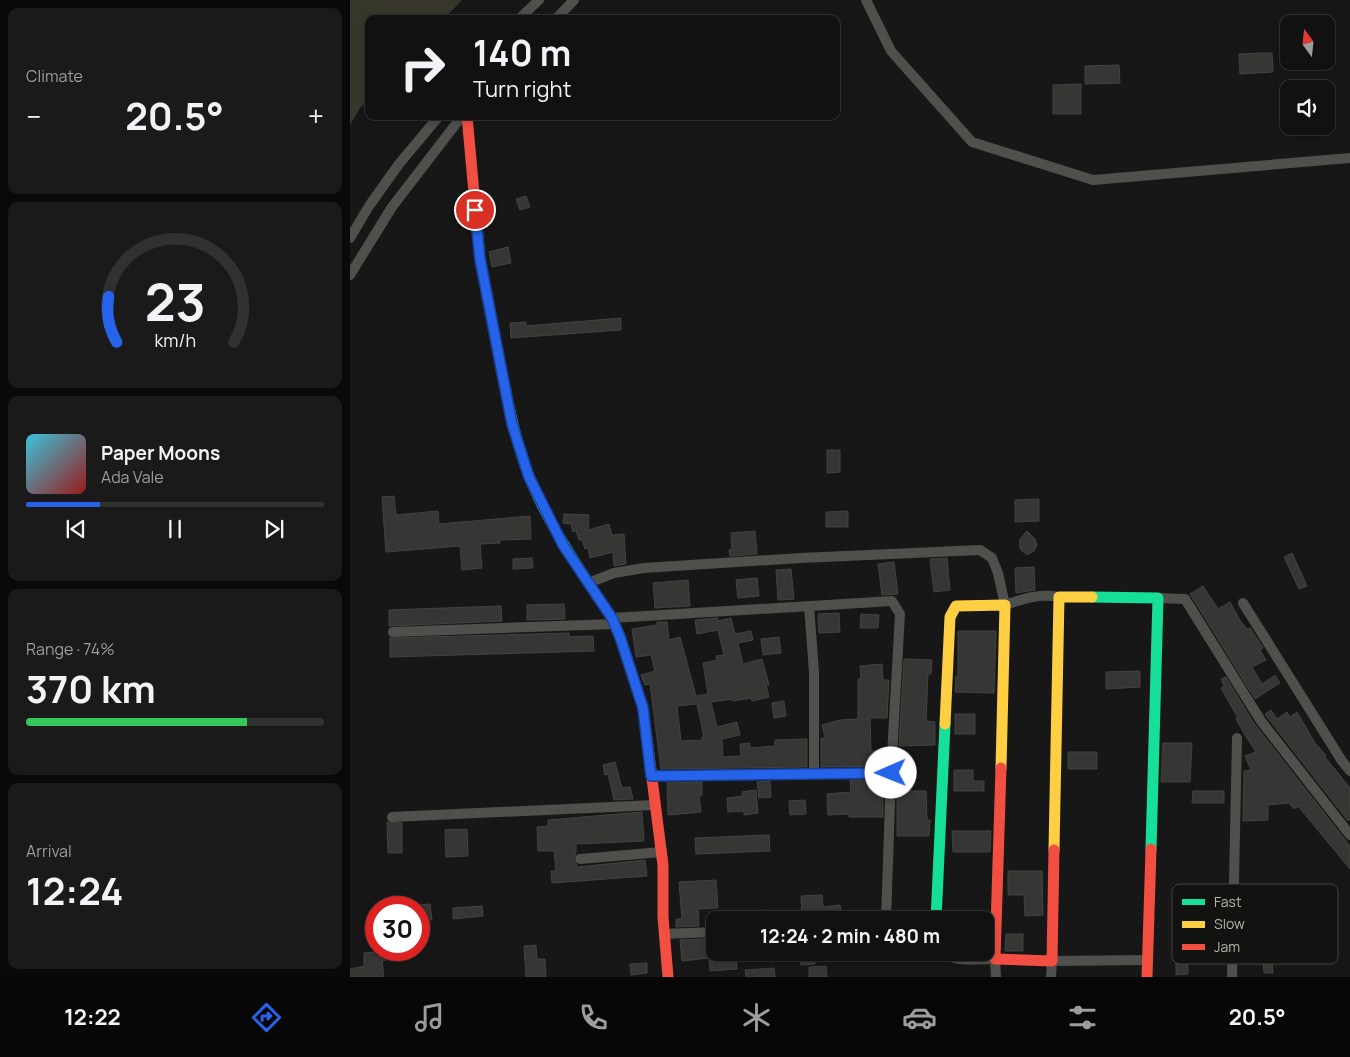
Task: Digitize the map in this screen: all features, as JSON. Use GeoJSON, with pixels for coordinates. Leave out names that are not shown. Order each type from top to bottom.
{"type":"FeatureCollection","features":[{"type":"Feature","properties":{"kind":"street"},"geometry":{"type":"LineString","coordinates":[[523,15],[539,0]]}},
{"type":"Feature","properties":{"kind":"street"},"geometry":{"type":"LineString","coordinates":[[560,15],[574,0]]}},
{"type":"Feature","properties":{"kind":"street"},"geometry":{"type":"LineString","coordinates":[[866,0],[891,51],[972,142],[1093,180],[1350,158]]}},
{"type":"Feature","properties":{"kind":"street"},"geometry":{"type":"LineString","coordinates":[[350,238],[369,206],[399,164],[437,120]]}},
{"type":"Feature","properties":{"kind":"street"},"geometry":{"type":"LineString","coordinates":[[350,275],[392,207],[459,120]]}},
{"type":"Feature","properties":{"kind":"street"},"geometry":{"type":"LineString","coordinates":[[467,120],[480,259],[512,424],[529,477],[563,545],[613,621],[643,708],[663,865],[664,934],[668,977]]}},
{"type":"Feature","properties":{"kind":"street"},"geometry":{"type":"LineString","coordinates":[[588,583],[614,573],[644,568],[801,558],[980,550],[992,558],[998,573],[1004,605],[996,977]]}},
{"type":"Feature","properties":{"kind":"street"},"geometry":{"type":"LineString","coordinates":[[936,911],[950,617],[956,606],[1004,605],[1048,594],[1059,596],[1185,599],[1261,721],[1350,835]]}},
{"type":"Feature","properties":{"kind":"street"},"geometry":{"type":"LineString","coordinates":[[1051,977],[1059,596]]}},
{"type":"Feature","properties":{"kind":"street"},"geometry":{"type":"LineString","coordinates":[[1147,977],[1158,598]]}},
{"type":"Feature","properties":{"kind":"street"},"geometry":{"type":"LineString","coordinates":[[393,632],[613,621],[892,601],[900,614],[891,773],[886,911]]}},
{"type":"Feature","properties":{"kind":"street"},"geometry":{"type":"LineString","coordinates":[[1243,603],[1350,771]]}},
{"type":"Feature","properties":{"kind":"street"},"geometry":{"type":"LineString","coordinates":[[809,606],[814,672],[814,774]]}},
{"type":"Feature","properties":{"kind":"street"},"geometry":{"type":"LineString","coordinates":[[1234,884],[1237,738]]}},
{"type":"Feature","properties":{"kind":"street"},"geometry":{"type":"LineString","coordinates":[[651,776],[891,773]]}},
{"type":"Feature","properties":{"kind":"street"},"geometry":{"type":"LineString","coordinates":[[392,817],[655,805]]}},
{"type":"Feature","properties":{"kind":"street"},"geometry":{"type":"LineString","coordinates":[[580,859],[661,852]]}},
{"type":"Feature","properties":{"kind":"street"},"geometry":{"type":"LineString","coordinates":[[664,934],[706,932]]}},
{"type":"Feature","properties":{"kind":"street"},"geometry":{"type":"LineString","coordinates":[[995,959],[1052,961],[1148,960]]}},
{"type":"Feature","properties":{"kind":"street"},"geometry":{"type":"LineString","coordinates":[[1232,964],[1232,977]]}},
{"type":"Feature","properties":{"kind":"shaded area"},"geometry":{"type":"Polygon","coordinates":[[[350,0],[462,0],[448,15],[365,15],[365,103],[350,125],[350,0]]]}},
{"type":"Feature","properties":{"kind":"building"},"geometry":{"type":"Polygon","coordinates":[[[1272,53],[1273,72],[1240,74],[1239,54],[1272,53]]]}},
{"type":"Feature","properties":{"kind":"building"},"geometry":{"type":"Polygon","coordinates":[[[1119,65],[1120,83],[1085,84],[1085,66],[1119,65]]]}},
{"type":"Feature","properties":{"kind":"building"},"geometry":{"type":"Polygon","coordinates":[[[1081,84],[1081,114],[1053,114],[1053,85],[1081,84]]]}},
{"type":"Feature","properties":{"kind":"building"},"geometry":{"type":"Polygon","coordinates":[[[526,196],[530,207],[520,210],[516,199],[526,196]]]}},
{"type":"Feature","properties":{"kind":"building"},"geometry":{"type":"Polygon","coordinates":[[[508,247],[511,263],[492,267],[489,252],[508,247]]]}},
{"type":"Feature","properties":{"kind":"building"},"geometry":{"type":"Polygon","coordinates":[[[621,318],[621,330],[511,338],[510,323],[526,322],[526,326],[621,318]]]}},
{"type":"Feature","properties":{"kind":"building"},"geometry":{"type":"Polygon","coordinates":[[[827,450],[840,450],[840,472],[827,473],[827,450]]]}},
{"type":"Feature","properties":{"kind":"building"},"geometry":{"type":"Polygon","coordinates":[[[394,496],[396,515],[438,511],[439,524],[530,516],[531,539],[500,540],[500,543],[480,544],[482,568],[462,570],[460,546],[386,552],[382,497],[394,496]]]}},
{"type":"Feature","properties":{"kind":"building"},"geometry":{"type":"Polygon","coordinates":[[[1039,499],[1039,521],[1015,522],[1015,500],[1039,499]]]}},
{"type":"Feature","properties":{"kind":"building"},"geometry":{"type":"Polygon","coordinates":[[[848,511],[848,527],[826,527],[826,512],[848,511]]]}},
{"type":"Feature","properties":{"kind":"building"},"geometry":{"type":"Polygon","coordinates":[[[564,514],[589,515],[588,530],[609,524],[612,535],[624,534],[626,564],[614,566],[613,552],[590,558],[588,548],[585,549],[576,531],[573,532],[571,524],[563,523],[564,514]]]}},
{"type":"Feature","properties":{"kind":"building"},"geometry":{"type":"Polygon","coordinates":[[[755,531],[757,554],[730,556],[729,550],[732,549],[731,533],[755,531]]]}},
{"type":"Feature","properties":{"kind":"building"},"geometry":{"type":"Polygon","coordinates":[[[1027,531],[1035,539],[1037,545],[1034,551],[1027,555],[1021,550],[1019,545],[1020,539],[1027,531]]]}},
{"type":"Feature","properties":{"kind":"building"},"geometry":{"type":"Polygon","coordinates":[[[1292,553],[1307,586],[1299,589],[1284,557],[1292,553]]]}},
{"type":"Feature","properties":{"kind":"building"},"geometry":{"type":"Polygon","coordinates":[[[532,558],[533,568],[513,569],[513,559],[532,558]]]}},
{"type":"Feature","properties":{"kind":"building"},"geometry":{"type":"Polygon","coordinates":[[[947,558],[950,590],[934,592],[930,559],[947,558]]]}},
{"type":"Feature","properties":{"kind":"building"},"geometry":{"type":"Polygon","coordinates":[[[894,562],[898,594],[882,595],[878,564],[894,562]]]}},
{"type":"Feature","properties":{"kind":"building"},"geometry":{"type":"Polygon","coordinates":[[[1034,567],[1035,590],[1016,593],[1015,568],[1034,567]]]}},
{"type":"Feature","properties":{"kind":"building"},"geometry":{"type":"Polygon","coordinates":[[[791,569],[794,599],[778,600],[776,570],[791,569]]]}},
{"type":"Feature","properties":{"kind":"building"},"geometry":{"type":"Polygon","coordinates":[[[757,578],[759,596],[738,598],[736,580],[757,578]]]}},
{"type":"Feature","properties":{"kind":"building"},"geometry":{"type":"Polygon","coordinates":[[[688,580],[690,606],[655,608],[653,583],[688,580]]]}},
{"type":"Feature","properties":{"kind":"building"},"geometry":{"type":"Polygon","coordinates":[[[1203,586],[1218,609],[1230,602],[1241,622],[1247,629],[1250,628],[1263,648],[1260,650],[1266,660],[1252,667],[1262,684],[1275,675],[1280,683],[1255,699],[1190,594],[1203,586]]]}},
{"type":"Feature","properties":{"kind":"building"},"geometry":{"type":"Polygon","coordinates":[[[564,604],[565,619],[527,620],[527,605],[564,604]]]}},
{"type":"Feature","properties":{"kind":"building"},"geometry":{"type":"Polygon","coordinates":[[[501,606],[502,621],[389,626],[389,610],[501,606]]]}},
{"type":"Feature","properties":{"kind":"building"},"geometry":{"type":"Polygon","coordinates":[[[839,613],[840,632],[819,633],[818,614],[839,613]]]}},
{"type":"Feature","properties":{"kind":"building"},"geometry":{"type":"Polygon","coordinates":[[[861,614],[879,615],[878,628],[860,628],[861,614]]]}},
{"type":"Feature","properties":{"kind":"building"},"geometry":{"type":"Polygon","coordinates":[[[718,618],[718,621],[731,618],[735,634],[751,631],[753,640],[738,643],[743,664],[762,659],[769,685],[766,685],[769,697],[752,701],[751,698],[711,702],[717,727],[737,722],[740,735],[722,739],[723,757],[741,756],[740,744],[750,743],[750,748],[775,746],[775,740],[807,739],[807,767],[661,769],[650,684],[645,685],[641,675],[655,671],[651,655],[636,657],[632,629],[657,625],[657,622],[667,622],[669,640],[680,637],[696,696],[708,694],[703,663],[717,660],[716,656],[724,655],[718,630],[697,634],[695,620],[718,618]],[[697,704],[677,706],[681,741],[702,740],[702,737],[704,737],[697,704]]]}},
{"type":"Feature","properties":{"kind":"building"},"geometry":{"type":"Polygon","coordinates":[[[958,631],[996,631],[994,693],[955,692],[956,676],[958,676],[958,631]]]}},
{"type":"Feature","properties":{"kind":"building"},"geometry":{"type":"Polygon","coordinates":[[[569,633],[569,637],[593,636],[594,651],[390,657],[390,638],[569,633]]]}},
{"type":"Feature","properties":{"kind":"building"},"geometry":{"type":"Polygon","coordinates":[[[779,637],[781,653],[763,655],[761,639],[779,637]]]}},
{"type":"Feature","properties":{"kind":"building"},"geometry":{"type":"Polygon","coordinates":[[[904,659],[932,660],[931,674],[928,674],[926,721],[935,722],[935,745],[899,746],[904,659]]]}},
{"type":"Feature","properties":{"kind":"building"},"geometry":{"type":"Polygon","coordinates":[[[882,664],[883,680],[889,680],[887,718],[870,718],[871,751],[882,751],[883,766],[821,767],[821,738],[825,738],[822,725],[840,720],[858,719],[858,679],[861,679],[860,666],[882,664]]]}},
{"type":"Feature","properties":{"kind":"building"},"geometry":{"type":"Polygon","coordinates":[[[1140,671],[1140,687],[1106,689],[1106,672],[1140,671]]]}},
{"type":"Feature","properties":{"kind":"building"},"geometry":{"type":"Polygon","coordinates":[[[1226,677],[1253,722],[1350,846],[1350,869],[1298,806],[1294,809],[1289,803],[1268,805],[1268,820],[1243,821],[1244,771],[1251,770],[1245,756],[1256,752],[1236,719],[1238,718],[1221,688],[1224,686],[1221,679],[1226,677]]]}},
{"type":"Feature","properties":{"kind":"building"},"geometry":{"type":"Polygon","coordinates":[[[784,701],[786,716],[774,718],[772,703],[784,701]]]}},
{"type":"Feature","properties":{"kind":"building"},"geometry":{"type":"Polygon","coordinates":[[[1271,710],[1277,719],[1287,712],[1290,717],[1297,712],[1315,743],[1350,788],[1350,819],[1348,821],[1267,717],[1265,714],[1271,710]]]}},
{"type":"Feature","properties":{"kind":"building"},"geometry":{"type":"Polygon","coordinates":[[[955,714],[975,714],[975,734],[955,734],[955,714]]]}},
{"type":"Feature","properties":{"kind":"building"},"geometry":{"type":"Polygon","coordinates":[[[1163,743],[1192,743],[1190,782],[1161,782],[1163,743]]]}},
{"type":"Feature","properties":{"kind":"building"},"geometry":{"type":"Polygon","coordinates":[[[1068,752],[1097,752],[1097,769],[1068,769],[1068,752]]]}},
{"type":"Feature","properties":{"kind":"building"},"geometry":{"type":"Polygon","coordinates":[[[615,762],[622,788],[630,787],[633,799],[614,800],[608,774],[605,775],[603,765],[615,762]]]}},
{"type":"Feature","properties":{"kind":"building"},"geometry":{"type":"Polygon","coordinates":[[[954,770],[973,770],[973,781],[984,781],[984,791],[954,791],[954,770]]]}},
{"type":"Feature","properties":{"kind":"building"},"geometry":{"type":"Polygon","coordinates":[[[850,780],[882,780],[883,817],[849,817],[849,814],[828,815],[827,794],[851,792],[850,780]]]}},
{"type":"Feature","properties":{"kind":"building"},"geometry":{"type":"Polygon","coordinates":[[[770,781],[771,797],[759,798],[757,782],[770,781]]]}},
{"type":"Feature","properties":{"kind":"building"},"geometry":{"type":"Polygon","coordinates":[[[702,782],[702,795],[699,795],[701,812],[668,815],[667,783],[702,782]]]}},
{"type":"Feature","properties":{"kind":"building"},"geometry":{"type":"Polygon","coordinates":[[[756,790],[758,813],[744,815],[744,811],[728,812],[727,798],[743,796],[742,792],[756,790]]]}},
{"type":"Feature","properties":{"kind":"building"},"geometry":{"type":"Polygon","coordinates":[[[897,791],[926,791],[927,820],[930,820],[929,836],[897,836],[897,791]]]}},
{"type":"Feature","properties":{"kind":"building"},"geometry":{"type":"Polygon","coordinates":[[[1193,791],[1224,791],[1224,803],[1192,803],[1193,791]]]}},
{"type":"Feature","properties":{"kind":"building"},"geometry":{"type":"Polygon","coordinates":[[[805,800],[806,814],[790,815],[789,801],[805,800]]]}},
{"type":"Feature","properties":{"kind":"building"},"geometry":{"type":"Polygon","coordinates":[[[642,812],[644,841],[576,844],[576,853],[573,859],[578,867],[645,860],[647,876],[552,883],[551,871],[556,871],[554,851],[538,851],[537,827],[548,826],[548,820],[642,812]]]}},
{"type":"Feature","properties":{"kind":"building"},"geometry":{"type":"Polygon","coordinates":[[[387,822],[402,823],[402,853],[388,853],[387,822]]]}},
{"type":"Feature","properties":{"kind":"building"},"geometry":{"type":"Polygon","coordinates":[[[467,829],[468,856],[446,857],[445,830],[467,829]]]}},
{"type":"Feature","properties":{"kind":"building"},"geometry":{"type":"Polygon","coordinates":[[[952,831],[991,831],[990,852],[953,852],[952,831]]]}},
{"type":"Feature","properties":{"kind":"building"},"geometry":{"type":"Polygon","coordinates":[[[769,835],[770,851],[696,854],[695,838],[769,835]]]}},
{"type":"Feature","properties":{"kind":"building"},"geometry":{"type":"Polygon","coordinates":[[[1008,871],[1042,871],[1043,915],[1025,916],[1024,895],[1008,895],[1008,871]]]}},
{"type":"Feature","properties":{"kind":"building"},"geometry":{"type":"Polygon","coordinates":[[[716,880],[718,908],[698,909],[699,926],[676,927],[676,919],[682,919],[679,882],[716,880]]]}},
{"type":"Feature","properties":{"kind":"building"},"geometry":{"type":"Polygon","coordinates":[[[822,895],[823,907],[840,905],[841,911],[802,911],[801,896],[822,895]]]}},
{"type":"Feature","properties":{"kind":"building"},"geometry":{"type":"Polygon","coordinates":[[[430,904],[432,920],[430,920],[430,904]]]}},
{"type":"Feature","properties":{"kind":"building"},"geometry":{"type":"Polygon","coordinates":[[[482,906],[483,916],[453,919],[453,908],[482,906]]]}},
{"type":"Feature","properties":{"kind":"building"},"geometry":{"type":"Polygon","coordinates":[[[1006,934],[1023,934],[1023,951],[1005,951],[1006,934]]]}},
{"type":"Feature","properties":{"kind":"building"},"geometry":{"type":"Polygon","coordinates":[[[706,939],[706,958],[682,961],[680,940],[706,939]]]}},
{"type":"Feature","properties":{"kind":"building"},"geometry":{"type":"Polygon","coordinates":[[[536,945],[537,959],[545,959],[546,977],[526,977],[524,946],[536,945]]]}},
{"type":"Feature","properties":{"kind":"building"},"geometry":{"type":"Polygon","coordinates":[[[364,953],[365,961],[382,961],[384,977],[350,977],[350,969],[364,966],[364,953]]]}},
{"type":"Feature","properties":{"kind":"building"},"geometry":{"type":"Polygon","coordinates":[[[709,961],[736,961],[737,969],[710,971],[709,961]]]}},
{"type":"Feature","properties":{"kind":"building"},"geometry":{"type":"Polygon","coordinates":[[[801,961],[815,961],[815,964],[801,965],[801,961]]]}},
{"type":"Feature","properties":{"kind":"building"},"geometry":{"type":"Polygon","coordinates":[[[647,963],[647,973],[631,975],[630,964],[647,963]]]}},
{"type":"Feature","properties":{"kind":"building"},"geometry":{"type":"Polygon","coordinates":[[[1176,964],[1188,964],[1188,974],[1176,975],[1176,964]]]}},
{"type":"Feature","properties":{"kind":"building"},"geometry":{"type":"Polygon","coordinates":[[[1263,964],[1272,964],[1273,973],[1264,973],[1263,964]]]}},
{"type":"Feature","properties":{"kind":"building"},"geometry":{"type":"Polygon","coordinates":[[[826,966],[827,977],[809,977],[809,967],[826,966]]]}},
{"type":"Feature","properties":{"kind":"building"},"geometry":{"type":"Polygon","coordinates":[[[774,968],[775,977],[746,977],[745,970],[774,968]]]}},
{"type":"Feature","properties":{"kind":"traffic: fast"},"geometry":{"type":"LineString","coordinates":[[502,373],[524,464],[543,508],[597,596]]}},
{"type":"Feature","properties":{"kind":"traffic: fast"},"geometry":{"type":"LineString","coordinates":[[1092,597],[1158,598],[1151,849]]}},
{"type":"Feature","properties":{"kind":"traffic: fast"},"geometry":{"type":"LineString","coordinates":[[936,911],[945,724]]}},
{"type":"Feature","properties":{"kind":"traffic: slow"},"geometry":{"type":"LineString","coordinates":[[1054,850],[1059,597],[1092,597]]}},
{"type":"Feature","properties":{"kind":"traffic: slow"},"geometry":{"type":"LineString","coordinates":[[945,724],[950,617],[956,606],[1005,605],[1001,768]]}},
{"type":"Feature","properties":{"kind":"traffic: jam"},"geometry":{"type":"LineString","coordinates":[[467,120],[480,259],[502,373]]}},
{"type":"Feature","properties":{"kind":"traffic: jam"},"geometry":{"type":"LineString","coordinates":[[597,596],[612,618],[620,637],[643,708],[663,865],[663,917],[668,977]]}},
{"type":"Feature","properties":{"kind":"traffic: jam"},"geometry":{"type":"LineString","coordinates":[[1001,768],[995,959],[1052,961],[1054,850]]}},
{"type":"Feature","properties":{"kind":"traffic: jam"},"geometry":{"type":"LineString","coordinates":[[1147,977],[1151,849]]}},
{"type":"Feature","properties":{"kind":"route"},"geometry":{"type":"LineString","coordinates":[[475,210],[480,259],[512,424],[529,477],[563,545],[612,618],[620,637],[643,708],[651,776],[891,773]]}}]}
